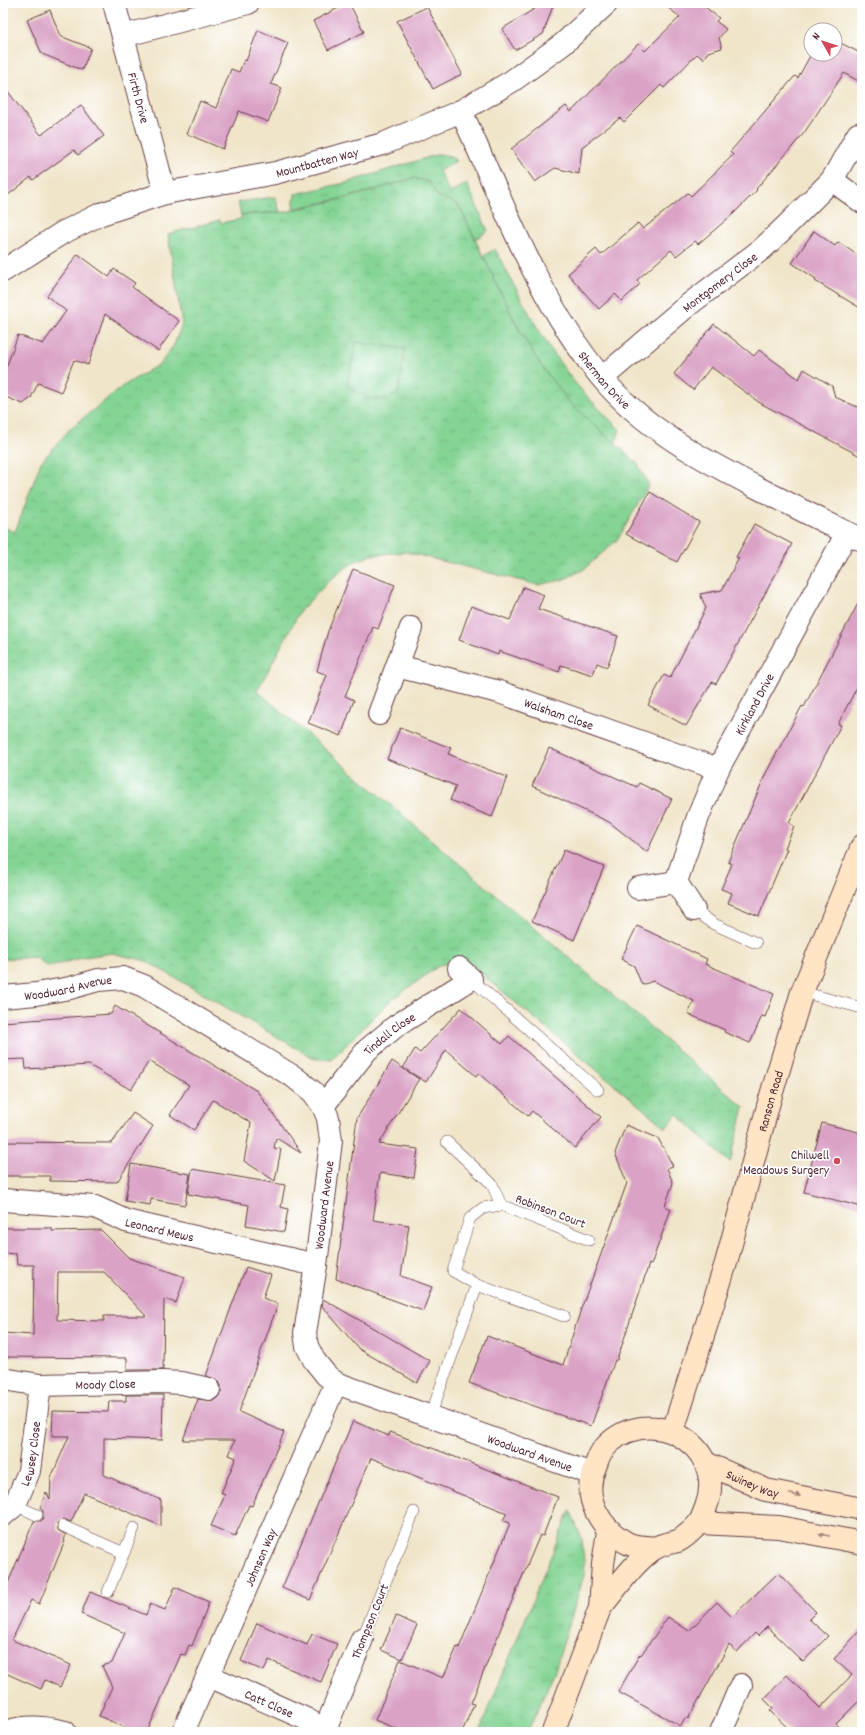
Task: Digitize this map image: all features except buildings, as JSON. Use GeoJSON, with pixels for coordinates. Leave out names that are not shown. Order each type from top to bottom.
{"type":"FeatureCollection","features":[{"type":"Feature","properties":{"kind":"street","name":"Firth Drive"},"geometry":{"type":"LineString","coordinates":[[114,3],[165,193]]}},
{"type":"Feature","properties":{"kind":"street"},"geometry":{"type":"LineString","coordinates":[[123,36],[248,3]]}},
{"type":"Feature","properties":{"kind":"street","name":"Mountbatten Way"},"geometry":{"type":"LineString","coordinates":[[3,271],[62,233],[101,214],[165,193],[276,173],[383,144],[461,111],[512,81],[563,44],[607,3]]}},
{"type":"Feature","properties":{"kind":"street","name":"Sherman Drive"},"geometry":{"type":"LineString","coordinates":[[461,111],[530,264],[547,297],[576,343],[602,378],[654,427],[688,449],[721,469],[854,536]]}},
{"type":"Feature","properties":{"kind":"street","name":"Montgomery Close"},"geometry":{"type":"LineString","coordinates":[[602,378],[687,306],[762,249],[832,180],[858,134]]}},
{"type":"Feature","properties":{"kind":"street"},"geometry":{"type":"LineString","coordinates":[[832,180],[862,202]]}},
{"type":"Feature","properties":{"kind":"street","name":"Kirkland Drive"},"geometry":{"type":"LineString","coordinates":[[676,882],[698,817],[718,769],[854,536]]}},
{"type":"Feature","properties":{"kind":"street"},"geometry":{"type":"LineString","coordinates":[[379,714],[411,628]]}},
{"type":"Feature","properties":{"kind":"street","name":"Walsham Close"},"geometry":{"type":"LineString","coordinates":[[397,666],[499,692],[718,769]]}},
{"type":"Feature","properties":{"kind":"street","name":"Ranson Road"},"geometry":{"type":"LineString","coordinates":[[672,1431],[726,1263],[769,1102],[802,992],[862,846]]}},
{"type":"Feature","properties":{"kind":"street"},"geometry":{"type":"LineString","coordinates":[[638,888],[676,882],[694,910]]}},
{"type":"Feature","properties":{"kind":"street","name":"Tindall Close"},"geometry":{"type":"LineString","coordinates":[[323,1106],[367,1050],[465,974]]}},
{"type":"Feature","properties":{"kind":"street","name":"Woodward Avenue"},"geometry":{"type":"LineString","coordinates":[[3,997],[36,994],[70,988],[98,980],[123,978],[144,986],[294,1077],[313,1092],[323,1106],[328,1118],[331,1141],[306,1333],[307,1346],[314,1360],[326,1375],[336,1382],[592,1474]]}},
{"type":"Feature","properties":{"kind":"street","name":"Leonard Mews"},"geometry":{"type":"LineString","coordinates":[[3,1200],[96,1207],[126,1221],[316,1265]]}},
{"type":"Feature","properties":{"kind":"street","name":"Moody Close"},"geometry":{"type":"LineString","coordinates":[[3,1379],[40,1385],[163,1382],[182,1383],[208,1389]]}},
{"type":"Feature","properties":{"kind":"street","name":"Johnson Way"},"geometry":{"type":"LineString","coordinates":[[183,1732],[209,1676],[336,1382]]}},
{"type":"Feature","properties":{"kind":"street","name":"Lewsey Close"},"geometry":{"type":"LineString","coordinates":[[9,1510],[29,1471],[40,1385]]}},
{"type":"Feature","properties":{"kind":"street"},"geometry":{"type":"LineString","coordinates":[[592,1474],[602,1451],[622,1434],[647,1427],[672,1431],[692,1444],[706,1464]]}},
{"type":"Feature","properties":{"kind":"street","name":"Swiney Way"},"geometry":{"type":"LineString","coordinates":[[706,1464],[766,1490],[862,1509]]}},
{"type":"Feature","properties":{"kind":"street","name":"Swiney Way"},"geometry":{"type":"LineString","coordinates":[[600,1608],[636,1565],[656,1548],[680,1540],[699,1523],[710,1494],[706,1464]]}},
{"type":"Feature","properties":{"kind":"street","name":"Swiney Way"},"geometry":{"type":"LineString","coordinates":[[592,1474],[590,1495],[596,1515],[608,1531],[630,1544],[656,1548]]}},
{"type":"Feature","properties":{"kind":"street"},"geometry":{"type":"LineString","coordinates":[[699,1523],[779,1527],[862,1543]]}},
{"type":"Feature","properties":{"kind":"street","name":"Swiney Way"},"geometry":{"type":"LineString","coordinates":[[553,1732],[600,1608],[603,1564],[608,1531]]}},
{"type":"Feature","properties":{"kind":"street","name":"Thompson Court"},"geometry":{"type":"LineString","coordinates":[[326,1731],[362,1639]]}},
{"type":"Feature","properties":{"kind":"street","name":"Catt Close"},"geometry":{"type":"LineString","coordinates":[[209,1676],[306,1719],[326,1731]]}},
{"type":"Feature","properties":{"kind":"street"},"geometry":{"type":"LineString","coordinates":[[720,1732],[741,1685]]}},
{"type":"Feature","properties":{"kind":"street"},"geometry":{"type":"LineString","coordinates":[[5,1732],[26,1726],[43,1727],[65,1732]]}},
{"type":"Feature","properties":{"kind":"lane"},"geometry":{"type":"LineString","coordinates":[[694,910],[714,924],[756,943]]}},
{"type":"Feature","properties":{"kind":"lane","name":"Tindall Close"},"geometry":{"type":"LineString","coordinates":[[465,974],[598,1090]]}},
{"type":"Feature","properties":{"kind":"lane"},"geometry":{"type":"LineString","coordinates":[[802,992],[862,1008]]}},
{"type":"Feature","properties":{"kind":"lane"},"geometry":{"type":"LineString","coordinates":[[447,1142],[492,1184],[500,1205]]}},
{"type":"Feature","properties":{"kind":"lane","name":"Robinson Court"},"geometry":{"type":"LineString","coordinates":[[564,1316],[477,1285],[453,1271],[470,1218],[483,1208],[500,1205],[589,1240]]}},
{"type":"Feature","properties":{"kind":"lane"},"geometry":{"type":"LineString","coordinates":[[430,1416],[477,1285]]}},
{"type":"Feature","properties":{"kind":"lane"},"geometry":{"type":"LineString","coordinates":[[9,1510],[37,1515]]}},
{"type":"Feature","properties":{"kind":"lane","name":"Thompson Court"},"geometry":{"type":"LineString","coordinates":[[362,1639],[414,1512]]}},
{"type":"Feature","properties":{"kind":"lane"},"geometry":{"type":"LineString","coordinates":[[63,1526],[124,1553]]}},
{"type":"Feature","properties":{"kind":"lane"},"geometry":{"type":"LineString","coordinates":[[108,1592],[134,1528]]}},
{"type":"Feature","properties":{"kind":"green space"},"geometry":{"type":"Polygon","coordinates":[[[439,154],[450,156],[456,161],[439,171],[450,193],[467,184],[488,231],[475,239],[459,206],[437,196],[429,182],[414,178],[354,196],[293,209],[295,194],[345,183],[439,154]]]}},
{"type":"Feature","properties":{"kind":"green space"},"geometry":{"type":"Polygon","coordinates":[[[414,178],[429,182],[437,196],[449,200],[459,206],[518,328],[542,367],[569,402],[637,463],[649,485],[618,539],[583,570],[562,580],[538,585],[406,552],[372,555],[354,562],[332,578],[300,611],[257,691],[744,1107],[730,1163],[677,1114],[666,1128],[461,957],[437,967],[390,1001],[332,1059],[315,1059],[146,961],[112,953],[84,957],[48,967],[35,957],[3,959],[3,527],[15,532],[41,462],[71,428],[123,386],[160,364],[174,345],[182,324],[168,234],[220,220],[221,223],[241,219],[241,215],[285,212],[354,196],[414,178]]]}},
{"type":"Feature","properties":{"kind":"green space"},"geometry":{"type":"Polygon","coordinates":[[[275,197],[280,212],[241,215],[238,202],[275,197]]]}},
{"type":"Feature","properties":{"kind":"green space"},"geometry":{"type":"Polygon","coordinates":[[[495,249],[530,316],[561,364],[583,392],[620,430],[615,444],[570,403],[543,370],[511,314],[483,256],[495,249]]]}},
{"type":"Feature","properties":{"kind":"green space"},"geometry":{"type":"Polygon","coordinates":[[[356,342],[405,349],[398,394],[384,399],[371,398],[360,394],[347,385],[356,342]]]}},
{"type":"Feature","properties":{"kind":"green space"},"geometry":{"type":"Polygon","coordinates":[[[570,1510],[582,1539],[585,1572],[555,1670],[528,1732],[479,1732],[570,1510]]]}},
{"type":"Feature","properties":{"kind":"place","name":"Chilwell Meadows Surgery"},"geometry":{"type":"Point","coordinates":[837,1161]}}]}
